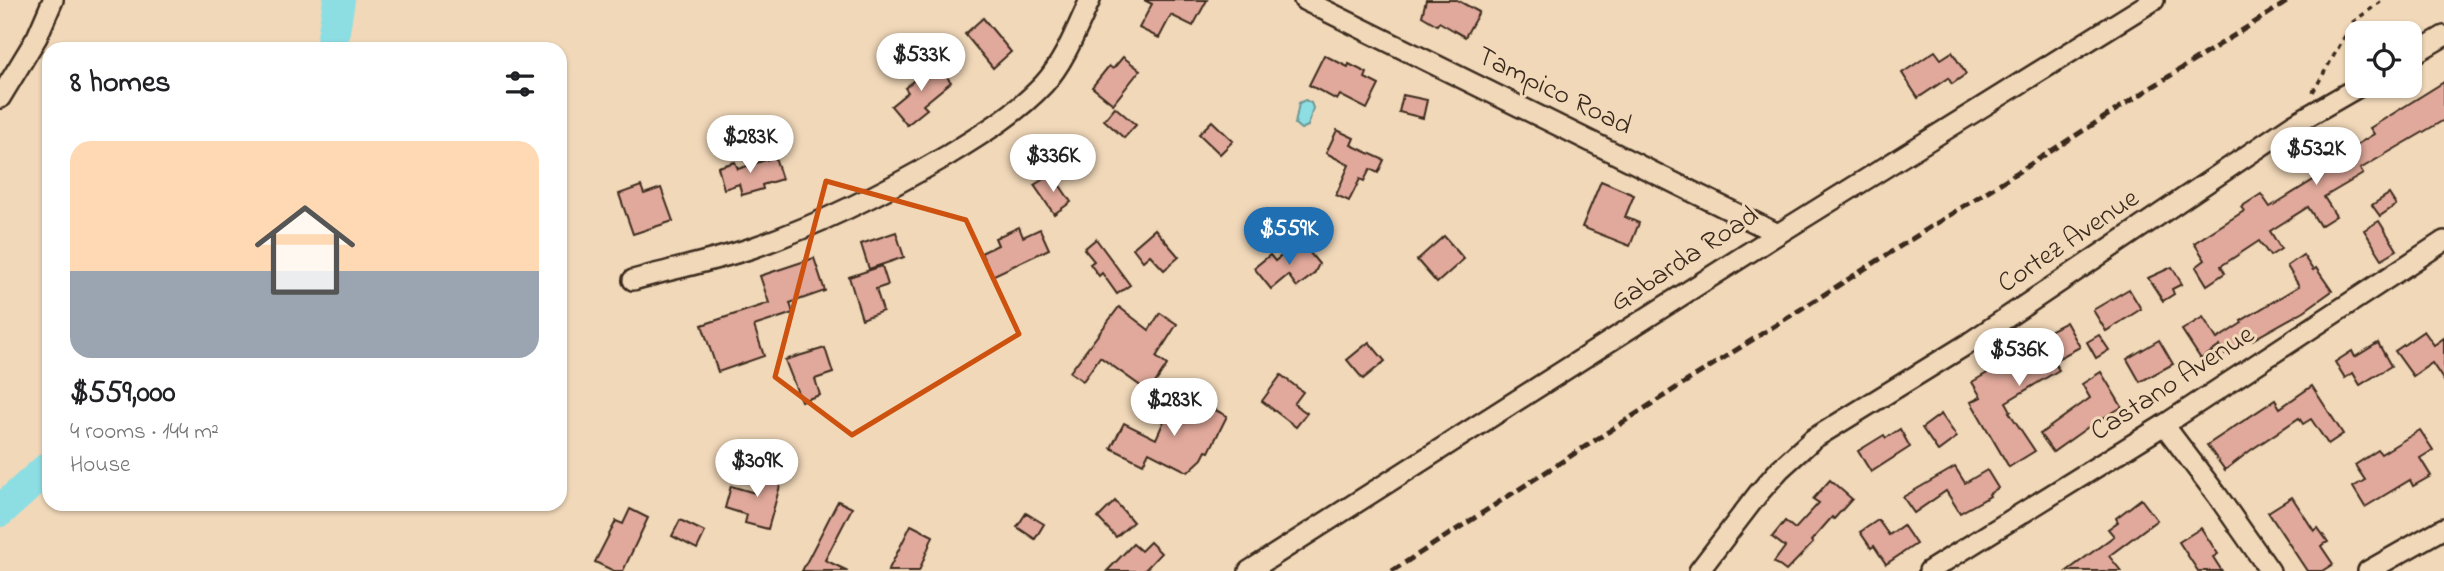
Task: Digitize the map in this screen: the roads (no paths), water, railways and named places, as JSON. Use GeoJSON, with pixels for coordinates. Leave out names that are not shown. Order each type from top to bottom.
{"type":"FeatureCollection","features":[{"type":"Feature","properties":{"kind":"street"},"geometry":{"type":"LineString","coordinates":[[0,98],[37,37],[53,0]]}},
{"type":"Feature","properties":{"kind":"street"},"geometry":{"type":"LineString","coordinates":[[633,279],[751,248],[815,223],[878,194],[977,138],[1001,122],[1045,83],[1090,0]]}},
{"type":"Feature","properties":{"kind":"street","name":"Gabarda Road"},"geometry":{"type":"LineString","coordinates":[[1249,571],[1778,234],[2154,0]]}},
{"type":"Feature","properties":{"kind":"street","name":"Tampico Road"},"geometry":{"type":"LineString","coordinates":[[1308,1],[1778,234]]}},
{"type":"Feature","properties":{"kind":"street"},"geometry":{"type":"LineString","coordinates":[[2422,49],[2444,36]]}},
{"type":"Feature","properties":{"kind":"street","name":"Cortez Avenue"},"geometry":{"type":"LineString","coordinates":[[1699,571],[1758,494],[1780,469],[1813,439],[1969,343],[2294,124],[2345,95]]}},
{"type":"Feature","properties":{"kind":"street","name":"Castano Avenue"},"geometry":{"type":"LineString","coordinates":[[1929,571],[2164,425],[2444,241]]}},
{"type":"Feature","properties":{"kind":"street"},"geometry":{"type":"LineString","coordinates":[[2164,425],[2270,571]]}},
{"type":"Feature","properties":{"kind":"street"},"geometry":{"type":"LineString","coordinates":[[2368,571],[2444,528]]}},
{"type":"Feature","properties":{"kind":"water"},"geometry":{"type":"Polygon","coordinates":[[[1305,100],[1311,103],[1313,108],[1308,126],[1301,129],[1295,124],[1299,103],[1305,100]]]}},
{"type":"Feature","properties":{"kind":"waterway"},"geometry":{"type":"LineString","coordinates":[[332,42],[339,0]]}},
{"type":"Feature","properties":{"kind":"waterway"},"geometry":{"type":"LineString","coordinates":[[0,511],[42,473]]}},
{"type":"Feature","properties":{"kind":"railway"},"geometry":{"type":"LineString","coordinates":[[1392,571],[2290,0]]}}]}
